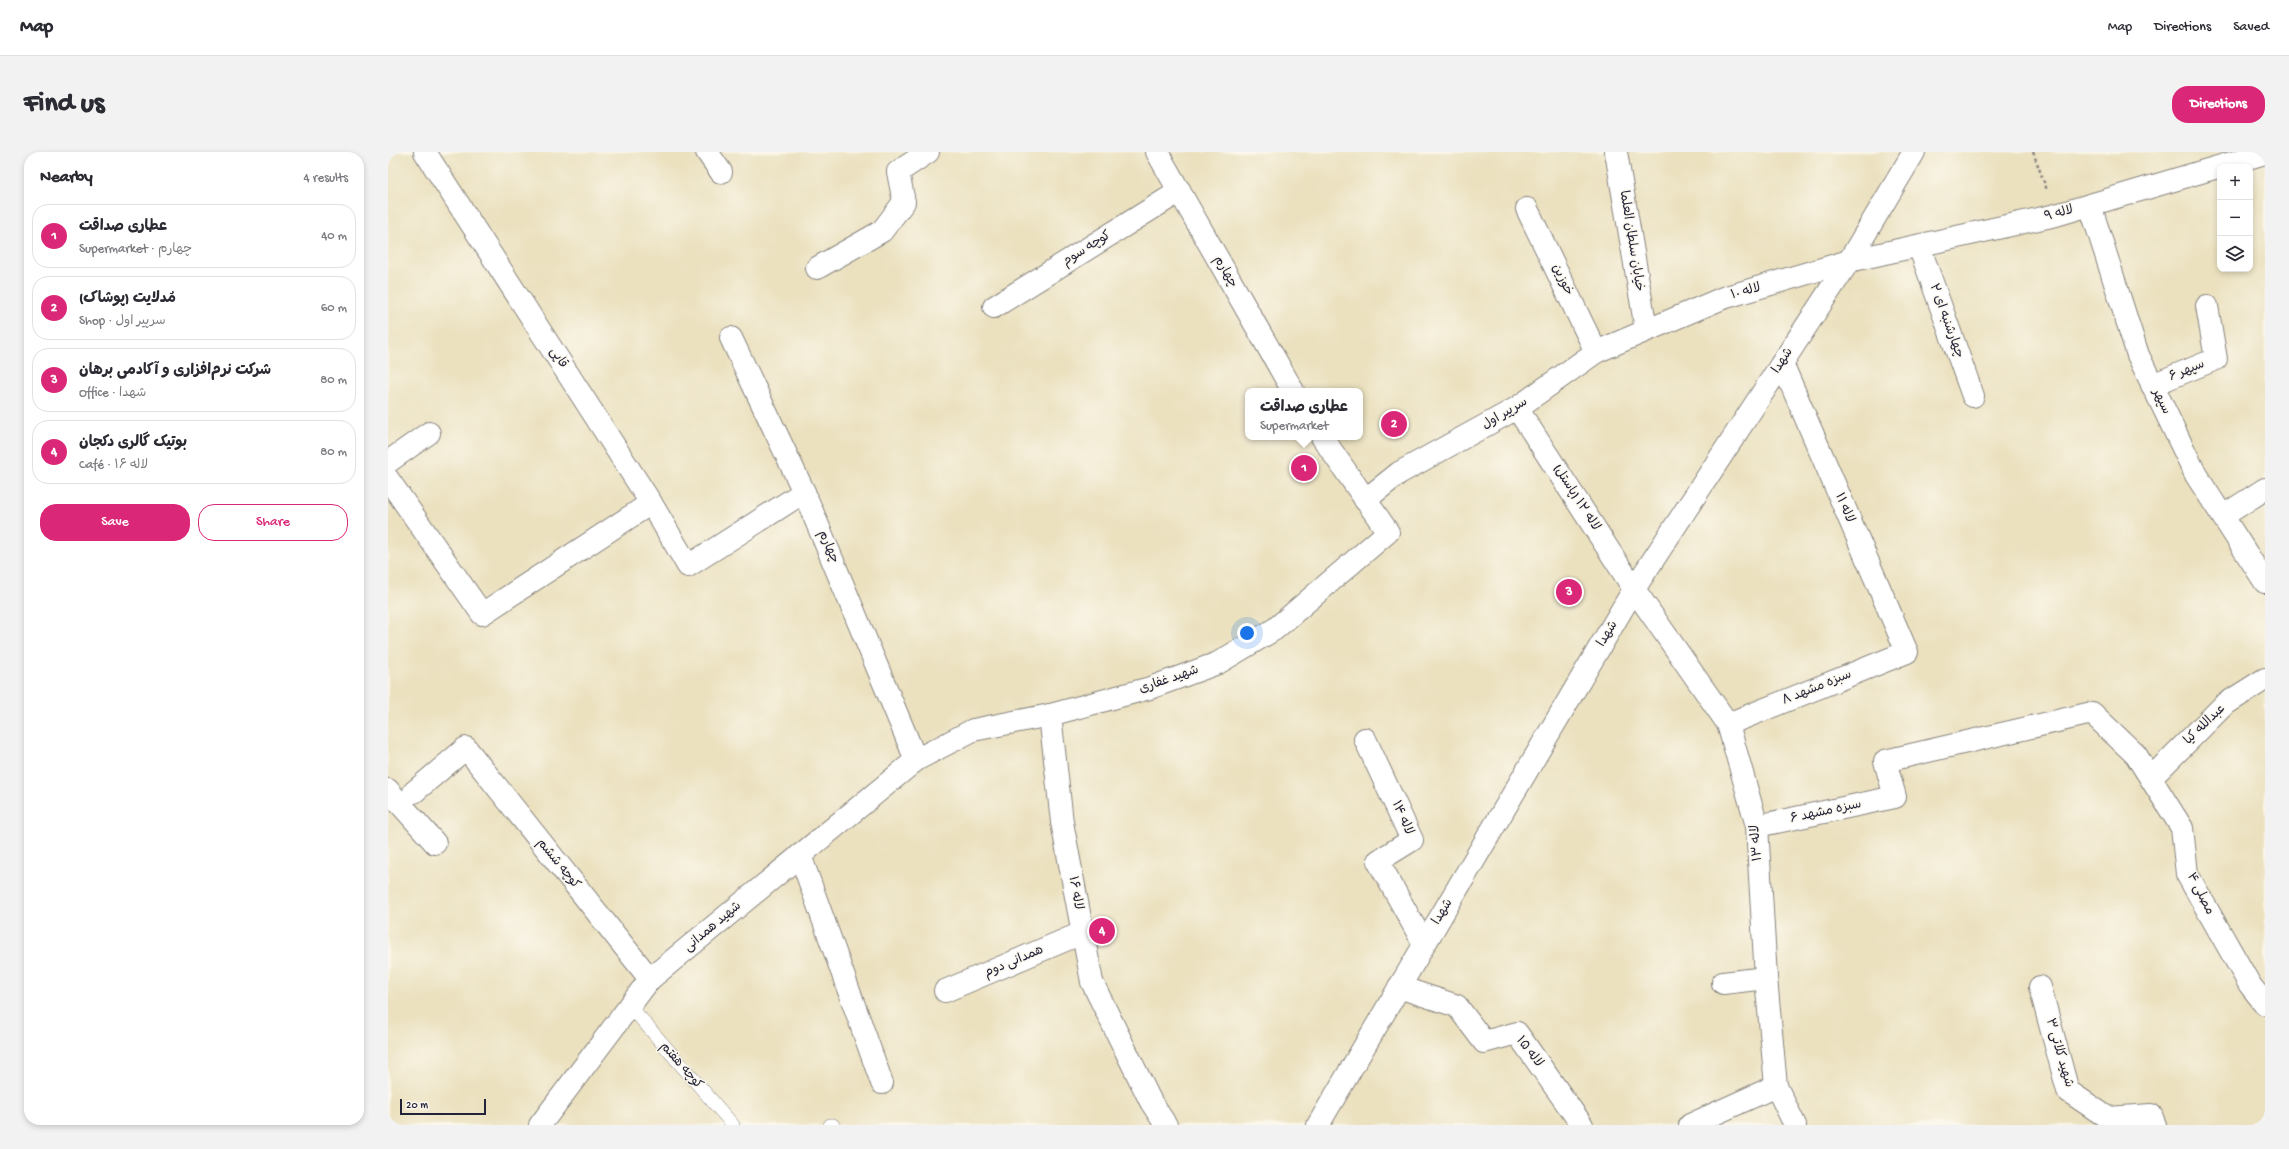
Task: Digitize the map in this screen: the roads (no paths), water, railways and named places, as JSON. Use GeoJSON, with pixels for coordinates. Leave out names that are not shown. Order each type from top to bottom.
{"type":"FeatureCollection","features":[{"type":"Feature","properties":{"kind":"street","name":"قاپی"},"geometry":{"type":"LineString","coordinates":[[425,152],[651,503],[688,566],[804,492]]}},
{"type":"Feature","properties":{"kind":"street"},"geometry":{"type":"LineString","coordinates":[[707,152],[721,172]]}},
{"type":"Feature","properties":{"kind":"street"},"geometry":{"type":"LineString","coordinates":[[817,268],[882,231],[904,202],[898,172],[928,152]]}},
{"type":"Feature","properties":{"kind":"street","name":"چهارم"},"geometry":{"type":"LineString","coordinates":[[1158,152],[1291,388]]}},
{"type":"Feature","properties":{"kind":"street","name":"خیابان سلطان العلما"},"geometry":{"type":"LineString","coordinates":[[1616,152],[1646,329]]}},
{"type":"Feature","properties":{"kind":"street","name":"شهدا"},"geometry":{"type":"LineString","coordinates":[[1318,1125],[1634,589],[1849,261],[1914,152]]}},
{"type":"Feature","properties":{"kind":"street","name":"۹ لاله"},"geometry":{"type":"LineString","coordinates":[[1849,261],[2056,215],[2265,153]]}},
{"type":"Feature","properties":{"kind":"street","name":"کوچه سوم"},"geometry":{"type":"LineString","coordinates":[[994,307],[1180,191]]}},
{"type":"Feature","properties":{"kind":"street","name":"سپهر"},"geometry":{"type":"LineString","coordinates":[[2090,205],[2138,355],[2196,475],[2265,582]]}},
{"type":"Feature","properties":{"kind":"street","name":"خوزین"},"geometry":{"type":"LineString","coordinates":[[1527,209],[1596,352]]}},
{"type":"Feature","properties":{"kind":"street","name":"۲ چهارشنبه ای"},"geometry":{"type":"LineString","coordinates":[[1919,246],[1973,396]]}},
{"type":"Feature","properties":{"kind":"street","name":"لاله ۱۰"},"geometry":{"type":"LineString","coordinates":[[1646,329],[1723,298],[1849,261]]}},
{"type":"Feature","properties":{"kind":"street","name":"۶ سپهر"},"geometry":{"type":"LineString","coordinates":[[2152,385],[2216,359],[2207,306]]}},
{"type":"Feature","properties":{"kind":"street","name":"سرپیر اول"},"geometry":{"type":"LineString","coordinates":[[1365,500],[1399,473],[1517,408],[1596,352],[1646,329]]}},
{"type":"Feature","properties":{"kind":"street","name":"چهارم"},"geometry":{"type":"LineString","coordinates":[[731,338],[804,492],[916,760]]}},
{"type":"Feature","properties":{"kind":"street","name":"۱۱ لاله"},"geometry":{"type":"LineString","coordinates":[[1782,364],[1907,652]]}},
{"type":"Feature","properties":{"kind":"street","name":"لاله ۱۲ (پاستل)"},"geometry":{"type":"LineString","coordinates":[[1517,408],[1634,589]]}},
{"type":"Feature","properties":{"kind":"street"},"geometry":{"type":"LineString","coordinates":[[388,462],[429,433]]}},
{"type":"Feature","properties":{"kind":"street"},"geometry":{"type":"LineString","coordinates":[[1324,440],[1365,500]]}},
{"type":"Feature","properties":{"kind":"street"},"geometry":{"type":"LineString","coordinates":[[388,478],[482,614],[651,503]]}},
{"type":"Feature","properties":{"kind":"street"},"geometry":{"type":"LineString","coordinates":[[2222,516],[2265,489]]}},
{"type":"Feature","properties":{"kind":"street","name":"شهید غفاری"},"geometry":{"type":"LineString","coordinates":[[916,760],[973,730],[1050,716],[1150,688],[1218,663],[1275,629],[1388,532],[1365,500]]}},
{"type":"Feature","properties":{"kind":"street","name":"لاله ۱۳"},"geometry":{"type":"LineString","coordinates":[[1634,589],[1728,724],[1756,826],[1766,978],[1776,1086],[1795,1125]]}},
{"type":"Feature","properties":{"kind":"street","name":"۸ سبزه مشهد"},"geometry":{"type":"LineString","coordinates":[[1728,724],[1907,652]]}},
{"type":"Feature","properties":{"kind":"street","name":"عبدالله کیا"},"geometry":{"type":"LineString","coordinates":[[2151,778],[2224,705],[2265,680]]}},
{"type":"Feature","properties":{"kind":"street","name":"۴ مصلی"},"geometry":{"type":"LineString","coordinates":[[1895,797],[1885,761],[2092,713],[2136,755],[2182,828],[2187,874],[2250,985],[2265,1004]]}},
{"type":"Feature","properties":{"kind":"street","name":"لاله ۱۶"},"geometry":{"type":"LineString","coordinates":[[1050,716],[1062,822],[1092,982],[1151,1102],[1166,1125]]}},
{"type":"Feature","properties":{"kind":"street","name":"۱۴ لاله"},"geometry":{"type":"LineString","coordinates":[[1365,739],[1412,840],[1378,861],[1424,944]]}},
{"type":"Feature","properties":{"kind":"street","name":"کوچه ششم"},"geometry":{"type":"LineString","coordinates":[[414,792],[466,748],[650,979]]}},
{"type":"Feature","properties":{"kind":"street","name":"شهید همدانی"},"geometry":{"type":"LineString","coordinates":[[540,1125],[650,979],[916,760]]}},
{"type":"Feature","properties":{"kind":"street"},"geometry":{"type":"LineString","coordinates":[[388,790],[435,843]]}},
{"type":"Feature","properties":{"kind":"street","name":"۶ سبزه مشهد"},"geometry":{"type":"LineString","coordinates":[[1756,826],[1895,797]]}},
{"type":"Feature","properties":{"kind":"street"},"geometry":{"type":"LineString","coordinates":[[800,855],[882,1083]]}},
{"type":"Feature","properties":{"kind":"street","name":"همدانی دوم"},"geometry":{"type":"LineString","coordinates":[[945,991],[1082,933]]}},
{"type":"Feature","properties":{"kind":"street"},"geometry":{"type":"LineString","coordinates":[[1723,983],[1766,978]]}},
{"type":"Feature","properties":{"kind":"street","name":"۱۵ لاله"},"geometry":{"type":"LineString","coordinates":[[1399,987],[1457,1006],[1484,1042],[1517,1033],[1582,1125]]}},
{"type":"Feature","properties":{"kind":"street","name":"۳ شهید کلاتی"},"geometry":{"type":"LineString","coordinates":[[2040,987],[2068,1091],[2108,1118],[2151,1115],[2155,1125]]}},
{"type":"Feature","properties":{"kind":"street"},"geometry":{"type":"LineString","coordinates":[[1690,1125],[1776,1086]]}},
{"type":"Feature","properties":{"kind":"lane","name":"کوچه هفتم"},"geometry":{"type":"LineString","coordinates":[[630,1006],[733,1125]]}},
{"type":"Feature","properties":{"kind":"place","name":"مُدلایت (پوشاک)"},"geometry":{"type":"Point","coordinates":[1394,424]}},
{"type":"Feature","properties":{"kind":"place","name":"عطاری صداقت"},"geometry":{"type":"Point","coordinates":[1304,468]}},
{"type":"Feature","properties":{"kind":"place","name":"شرکت نرم‌افزاری و آکادمی برهان"},"geometry":{"type":"Point","coordinates":[1569,592]}},
{"type":"Feature","properties":{"kind":"place","name":"بوتیک گالری دکجان"},"geometry":{"type":"Point","coordinates":[1102,931]}}]}
